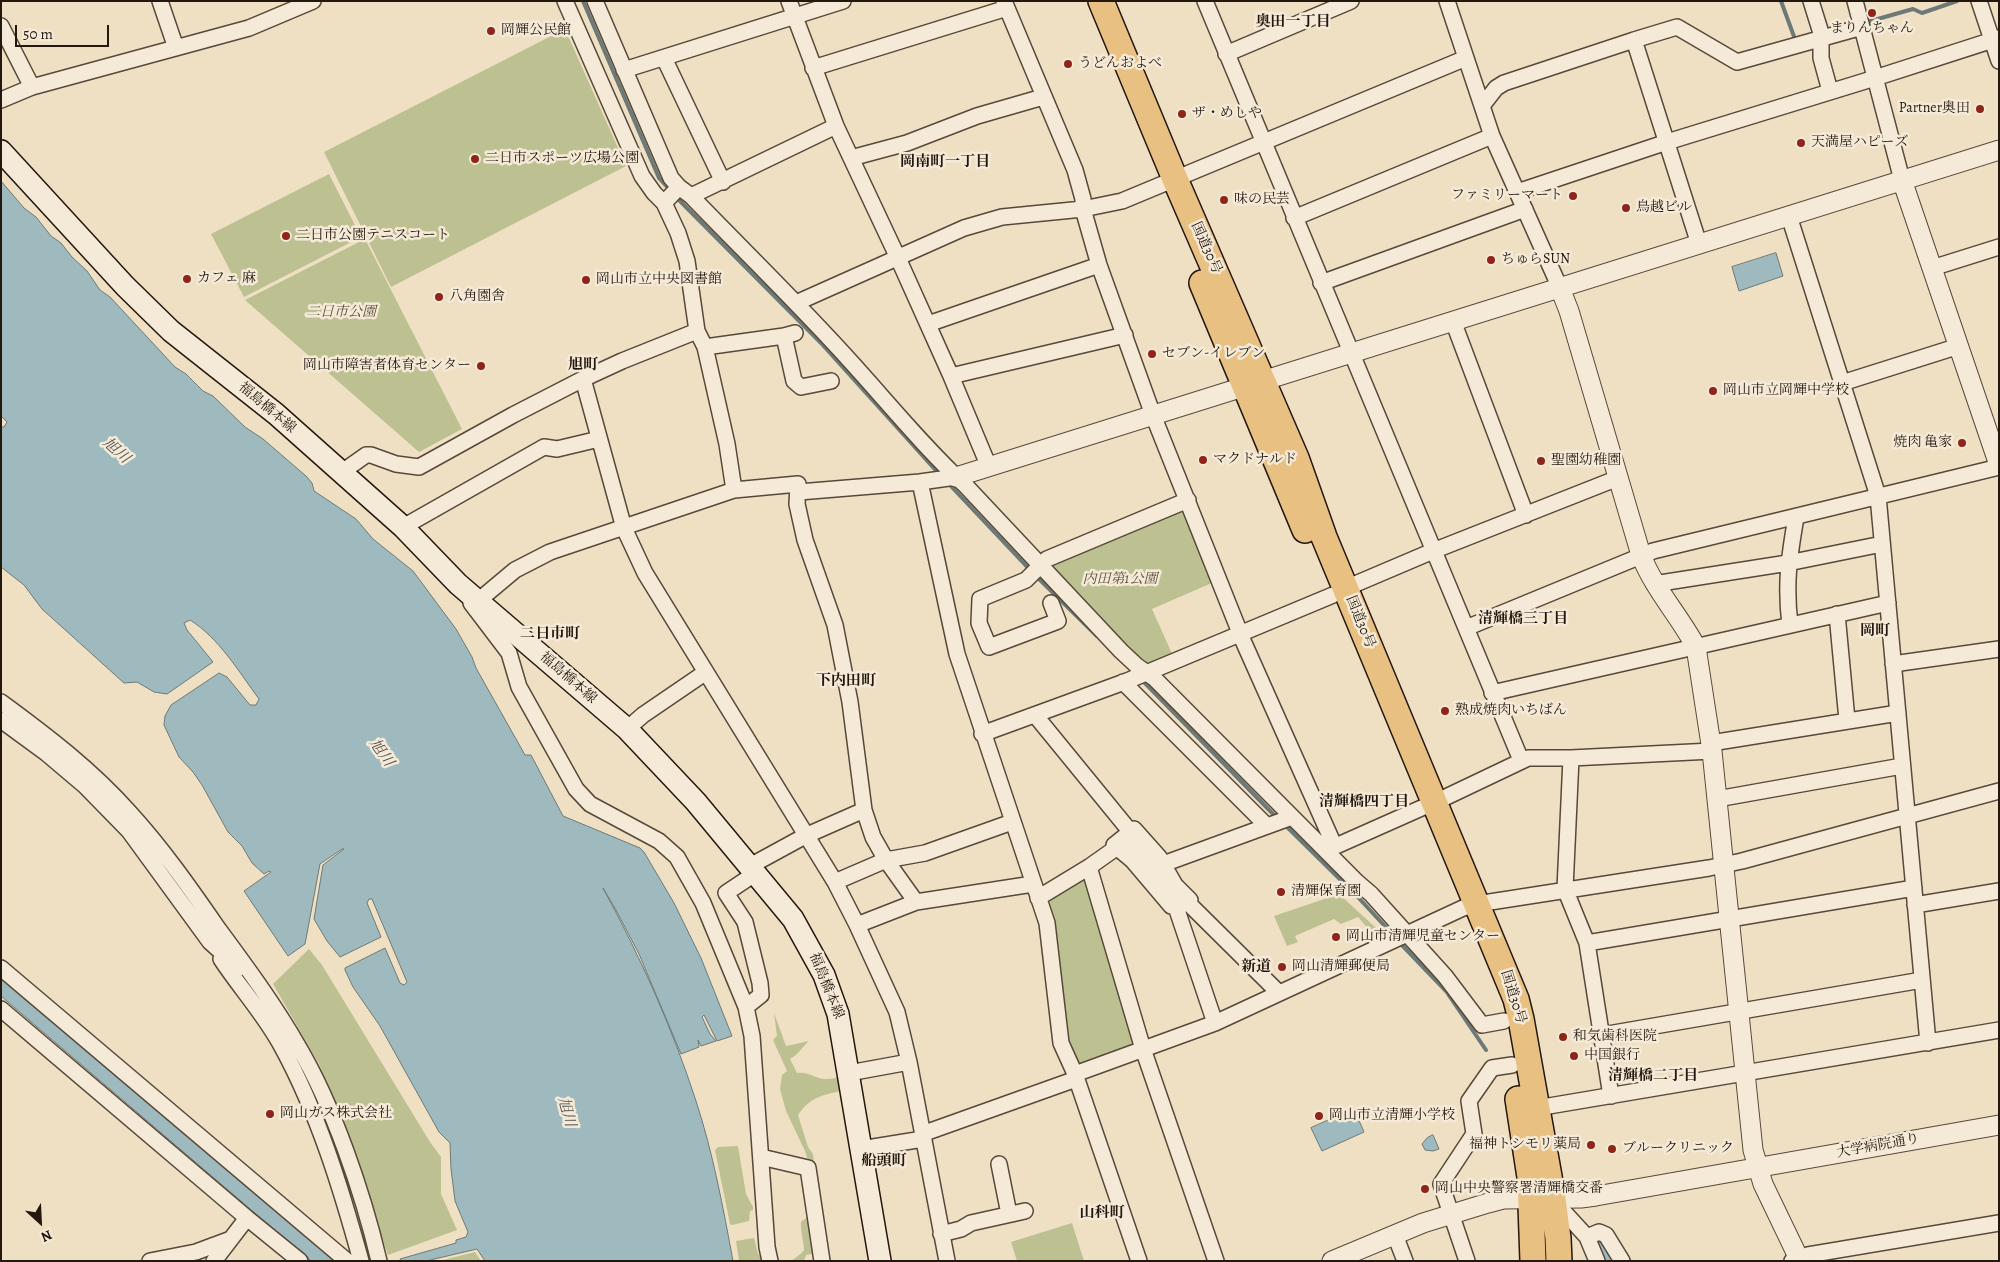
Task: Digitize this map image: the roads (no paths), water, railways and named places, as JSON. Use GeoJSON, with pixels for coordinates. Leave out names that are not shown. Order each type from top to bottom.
{"type":"FeatureCollection","features":[{"type":"Feature","properties":{"kind":"highway","name":"国道30号"},"geometry":{"type":"LineString","coordinates":[[1085,1],[1168,182],[1255,384],[1296,458],[1324,537],[1339,591],[1470,906],[1516,999],[1537,1108],[1542,1199],[1533,1261]]}},
{"type":"Feature","properties":{"kind":"highway","name":"国道30号"},"geometry":{"type":"LineString","coordinates":[[1101,1],[1168,182]]}},
{"type":"Feature","properties":{"kind":"highway","name":"国道30号"},"geometry":{"type":"LineString","coordinates":[[1470,906],[1504,1021],[1530,1177],[1542,1199],[1558,1238],[1558,1261]]}},
{"type":"Feature","properties":{"kind":"main road","name":"福島橋本線"},"geometry":{"type":"LineString","coordinates":[[1,150],[125,286],[171,331],[276,414],[403,527],[458,584],[627,729],[696,802],[794,919],[824,975],[835,1002],[840,1021],[880,1261]]}},
{"type":"Feature","properties":{"kind":"street"},"geometry":{"type":"LineString","coordinates":[[160,1],[176,48]]}},
{"type":"Feature","properties":{"kind":"street"},"geometry":{"type":"LineString","coordinates":[[1,100],[32,87],[249,28],[312,1]]}},
{"type":"Feature","properties":{"kind":"street"},"geometry":{"type":"LineString","coordinates":[[564,1],[642,176],[654,193],[691,196],[836,126]]}},
{"type":"Feature","properties":{"kind":"street"},"geometry":{"type":"LineString","coordinates":[[595,1],[671,178],[678,233],[687,261],[697,331],[705,347],[734,490]]}},
{"type":"Feature","properties":{"kind":"street"},"geometry":{"type":"LineString","coordinates":[[789,1],[836,126],[928,324],[989,467]]}},
{"type":"Feature","properties":{"kind":"street"},"geometry":{"type":"LineString","coordinates":[[624,70],[843,1]]}},
{"type":"Feature","properties":{"kind":"street"},"geometry":{"type":"LineString","coordinates":[[1205,1],[1521,760]]}},
{"type":"Feature","properties":{"kind":"street"},"geometry":{"type":"LineString","coordinates":[[1226,54],[1352,1]]}},
{"type":"Feature","properties":{"kind":"street"},"geometry":{"type":"LineString","coordinates":[[1447,1],[1492,136],[1569,310],[1641,555],[1654,584],[1688,632],[1696,647],[1717,799],[1753,1150],[1757,1168],[1797,1260],[1999,1223]]}},
{"type":"Feature","properties":{"kind":"street"},"geometry":{"type":"LineString","coordinates":[[1811,1],[1822,38],[1821,58],[1830,91]]}},
{"type":"Feature","properties":{"kind":"street"},"geometry":{"type":"LineString","coordinates":[[1466,628],[1641,555],[1999,466],[1902,180],[1855,1]]}},
{"type":"Feature","properties":{"kind":"street"},"geometry":{"type":"LineString","coordinates":[[1979,1],[1995,39],[1999,61]]}},
{"type":"Feature","properties":{"kind":"street"},"geometry":{"type":"LineString","coordinates":[[814,68],[1005,5],[1075,170],[1083,199],[1083,209],[1100,265],[1153,415],[1240,633],[1330,848],[1357,882],[1371,894],[1400,938],[1445,976],[1482,1025],[1504,1021]]}},
{"type":"Feature","properties":{"kind":"street"},"geometry":{"type":"LineString","coordinates":[[1,26],[32,87]]}},
{"type":"Feature","properties":{"kind":"street"},"geometry":{"type":"LineString","coordinates":[[1482,106],[1496,88],[1504,83],[1677,27],[1737,62],[1862,27]]}},
{"type":"Feature","properties":{"kind":"street"},"geometry":{"type":"LineString","coordinates":[[1517,192],[1667,142],[1995,39]]}},
{"type":"Feature","properties":{"kind":"street"},"geometry":{"type":"LineString","coordinates":[[1634,40],[1699,244]]}},
{"type":"Feature","properties":{"kind":"street"},"geometry":{"type":"LineString","coordinates":[[664,58],[723,182]]}},
{"type":"Feature","properties":{"kind":"street"},"geometry":{"type":"LineString","coordinates":[[796,303],[964,228],[1002,217],[1083,209],[1122,201],[1466,58]]}},
{"type":"Feature","properties":{"kind":"street"},"geometry":{"type":"LineString","coordinates":[[851,158],[907,143],[977,116],[1043,96]]}},
{"type":"Feature","properties":{"kind":"street"},"geometry":{"type":"LineString","coordinates":[[1294,218],[1492,136]]}},
{"type":"Feature","properties":{"kind":"street"},"geometry":{"type":"LineString","coordinates":[[799,492],[920,482],[949,478],[989,467],[1999,150]]}},
{"type":"Feature","properties":{"kind":"street"},"geometry":{"type":"LineString","coordinates":[[691,196],[852,363],[945,468],[949,478],[1037,570],[1144,673],[1279,821]]}},
{"type":"Feature","properties":{"kind":"street"},"geometry":{"type":"LineString","coordinates":[[1321,283],[1524,209]]}},
{"type":"Feature","properties":{"kind":"street"},"geometry":{"type":"LineString","coordinates":[[1789,216],[1878,496],[1928,1043]]}},
{"type":"Feature","properties":{"kind":"street"},"geometry":{"type":"LineString","coordinates":[[1932,268],[1999,247]]}},
{"type":"Feature","properties":{"kind":"street"},"geometry":{"type":"LineString","coordinates":[[928,324],[1100,265]]}},
{"type":"Feature","properties":{"kind":"street"},"geometry":{"type":"LineString","coordinates":[[1453,321],[1526,515]]}},
{"type":"Feature","properties":{"kind":"street"},"geometry":{"type":"LineString","coordinates":[[342,472],[366,455],[396,464],[419,467],[583,379],[697,331]]}},
{"type":"Feature","properties":{"kind":"street"},"geometry":{"type":"LineString","coordinates":[[705,347],[790,334],[794,381],[801,387],[831,381]]}},
{"type":"Feature","properties":{"kind":"street"},"geometry":{"type":"LineString","coordinates":[[951,376],[1125,335]]}},
{"type":"Feature","properties":{"kind":"street"},"geometry":{"type":"LineString","coordinates":[[1842,383],[1958,346]]}},
{"type":"Feature","properties":{"kind":"street"},"geometry":{"type":"LineString","coordinates":[[583,379],[624,528],[645,573],[835,882],[857,925],[896,1012],[909,1062],[947,1261]]}},
{"type":"Feature","properties":{"kind":"street"},"geometry":{"type":"LineString","coordinates":[[403,527],[544,447],[557,448],[599,440]]}},
{"type":"Feature","properties":{"kind":"street"},"geometry":{"type":"LineString","coordinates":[[982,734],[1125,681],[1433,551],[1618,478]]}},
{"type":"Feature","properties":{"kind":"street"},"geometry":{"type":"LineString","coordinates":[[920,482],[957,654],[982,734],[1047,923],[1060,1044],[1076,1076],[1139,1261]]}},
{"type":"Feature","properties":{"kind":"street"},"geometry":{"type":"LineString","coordinates":[[478,601],[515,570],[550,552],[734,490],[798,484],[797,504],[805,540],[835,625],[850,702],[864,810],[874,837],[886,860],[916,902]]}},
{"type":"Feature","properties":{"kind":"street"},"geometry":{"type":"LineString","coordinates":[[1051,603],[1058,621],[988,647],[979,623],[980,599],[1026,580],[1047,559],[1188,500]]}},
{"type":"Feature","properties":{"kind":"street"},"geometry":{"type":"LineString","coordinates":[[1790,625],[1787,596],[1788,564],[1796,517]]}},
{"type":"Feature","properties":{"kind":"street"},"geometry":{"type":"LineString","coordinates":[[1654,584],[1788,564],[1882,544]]}},
{"type":"Feature","properties":{"kind":"street"},"geometry":{"type":"LineString","coordinates":[[458,584],[509,654],[519,687],[576,790],[590,804],[659,841],[678,857],[703,904],[746,1007],[752,1036],[767,1247],[770,1261]]}},
{"type":"Feature","properties":{"kind":"street"},"geometry":{"type":"LineString","coordinates":[[1492,693],[1888,603]]}},
{"type":"Feature","properties":{"kind":"street"},"geometry":{"type":"LineString","coordinates":[[1838,614],[1847,720]]}},
{"type":"Feature","properties":{"kind":"street"},"geometry":{"type":"LineString","coordinates":[[1893,664],[1999,649]]}},
{"type":"Feature","properties":{"kind":"street"},"geometry":{"type":"LineString","coordinates":[[627,729],[706,672]]}},
{"type":"Feature","properties":{"kind":"street"},"geometry":{"type":"LineString","coordinates":[[1125,681],[1279,821],[1330,848]]}},
{"type":"Feature","properties":{"kind":"street"},"geometry":{"type":"LineString","coordinates":[[1,702],[72,757],[130,812],[178,872],[258,985],[298,1046],[320,1091],[352,1171],[380,1261]]}},
{"type":"Feature","properties":{"kind":"street"},"geometry":{"type":"LineString","coordinates":[[1330,848],[1528,758],[1571,758],[1711,747],[1847,720],[1898,713]]}},
{"type":"Feature","properties":{"kind":"street"},"geometry":{"type":"LineString","coordinates":[[1035,715],[1131,835],[1137,846],[1159,866],[1190,900],[1171,906],[1132,860],[1117,848]]}},
{"type":"Feature","properties":{"kind":"street"},"geometry":{"type":"LineString","coordinates":[[1,720],[46,753],[85,786],[130,831],[271,1030],[296,1073],[338,1180],[354,1260]]}},
{"type":"Feature","properties":{"kind":"street"},"geometry":{"type":"LineString","coordinates":[[1571,758],[1566,889],[1587,943],[1611,1096]]}},
{"type":"Feature","properties":{"kind":"street"},"geometry":{"type":"LineString","coordinates":[[1717,799],[1902,766]]}},
{"type":"Feature","properties":{"kind":"street"},"geometry":{"type":"LineString","coordinates":[[861,1149],[922,1136],[1143,1049],[1215,1023],[1470,906],[1724,865],[1999,791]]}},
{"type":"Feature","properties":{"kind":"street"},"geometry":{"type":"LineString","coordinates":[[746,1007],[761,995],[760,984],[745,922],[726,893],[753,870],[805,836],[864,810]]}},
{"type":"Feature","properties":{"kind":"street"},"geometry":{"type":"LineString","coordinates":[[1159,866],[1279,821]]}},
{"type":"Feature","properties":{"kind":"street"},"geometry":{"type":"LineString","coordinates":[[835,882],[886,860],[925,853],[1012,822]]}},
{"type":"Feature","properties":{"kind":"street"},"geometry":{"type":"LineString","coordinates":[[857,925],[916,902],[1036,891],[1089,867],[1117,848],[1131,835]]}},
{"type":"Feature","properties":{"kind":"street"},"geometry":{"type":"LineString","coordinates":[[1159,866],[1181,904],[1215,1023]]}},
{"type":"Feature","properties":{"kind":"street"},"geometry":{"type":"LineString","coordinates":[[1089,867],[1143,1049],[1216,1261]]}},
{"type":"Feature","properties":{"kind":"street"},"geometry":{"type":"LineString","coordinates":[[1587,943],[1914,888]]}},
{"type":"Feature","properties":{"kind":"street"},"geometry":{"type":"LineString","coordinates":[[1915,906],[1999,891]]}},
{"type":"Feature","properties":{"kind":"street"},"geometry":{"type":"LineString","coordinates":[[1181,904],[1280,993]]}},
{"type":"Feature","properties":{"kind":"street"},"geometry":{"type":"LineString","coordinates":[[210,942],[258,985]]}},
{"type":"Feature","properties":{"kind":"street"},"geometry":{"type":"LineString","coordinates":[[1,968],[354,1260]]}},
{"type":"Feature","properties":{"kind":"street"},"geometry":{"type":"LineString","coordinates":[[1602,1035],[1922,980]]}},
{"type":"Feature","properties":{"kind":"street"},"geometry":{"type":"LineString","coordinates":[[1,1009],[300,1261]]}},
{"type":"Feature","properties":{"kind":"street"},"geometry":{"type":"LineString","coordinates":[[1537,1108],[1999,1030]]}},
{"type":"Feature","properties":{"kind":"street"},"geometry":{"type":"LineString","coordinates":[[849,1073],[909,1062]]}},
{"type":"Feature","properties":{"kind":"street"},"geometry":{"type":"LineString","coordinates":[[1467,1261],[1441,1184],[1474,1134],[1469,1102],[1492,1068],[1512,1065]]}},
{"type":"Feature","properties":{"kind":"street","name":"大学病院通り"},"geometry":{"type":"LineString","coordinates":[[1332,1261],[1452,1213],[1503,1199],[1596,1196],[1999,1125]]}},
{"type":"Feature","properties":{"kind":"street"},"geometry":{"type":"LineString","coordinates":[[761,1157],[808,1168],[822,1261]]}},
{"type":"Feature","properties":{"kind":"street"},"geometry":{"type":"LineString","coordinates":[[999,1164],[1009,1214]]}},
{"type":"Feature","properties":{"kind":"street"},"geometry":{"type":"LineString","coordinates":[[1542,1199],[1587,1237],[1597,1261]]}},
{"type":"Feature","properties":{"kind":"street"},"geometry":{"type":"LineString","coordinates":[[941,1234],[961,1229],[971,1223],[1025,1211]]}},
{"type":"Feature","properties":{"kind":"street"},"geometry":{"type":"LineString","coordinates":[[214,1261],[247,1218]]}},
{"type":"Feature","properties":{"kind":"street"},"geometry":{"type":"LineString","coordinates":[[1587,1237],[1598,1232],[1606,1235],[1622,1261]]}},
{"type":"Feature","properties":{"kind":"street"},"geometry":{"type":"LineString","coordinates":[[1395,1235],[1405,1261]]}},
{"type":"Feature","properties":{"kind":"street"},"geometry":{"type":"LineString","coordinates":[[150,1261],[196,1252],[231,1239]]}},
{"type":"Feature","properties":{"kind":"water","name":"旭川"},"geometry":{"type":"Polygon","coordinates":[[[1,181],[24,208],[36,217],[51,236],[61,243],[87,271],[100,290],[110,297],[175,367],[186,374],[203,391],[213,396],[245,427],[263,439],[306,476],[312,483],[314,491],[356,519],[373,539],[413,571],[456,629],[525,755],[531,755],[563,816],[640,848],[644,852],[674,903],[701,958],[732,1036],[717,1041],[704,1015],[702,1017],[710,1034],[716,1041],[701,1046],[698,1040],[699,1047],[681,1054],[639,954],[603,888],[654,992],[687,1073],[713,1160],[733,1261],[485,1261],[477,1249],[426,1261],[401,1261],[400,1259],[456,1243],[456,1240],[466,1237],[468,1232],[455,1201],[450,1143],[439,1132],[380,1026],[353,987],[345,970],[345,968],[385,948],[400,983],[404,985],[407,982],[372,899],[369,899],[367,903],[381,937],[340,957],[327,941],[314,919],[323,865],[344,849],[342,849],[320,864],[305,944],[288,956],[244,891],[271,872],[269,871],[264,874],[252,863],[242,846],[228,832],[202,785],[179,757],[164,725],[165,716],[171,705],[219,673],[227,677],[250,705],[256,705],[259,699],[219,646],[190,620],[184,623],[187,630],[213,662],[167,694],[154,692],[137,682],[124,683],[42,609],[24,585],[1,567],[1,427],[4,427],[7,422],[1,416],[1,181]]]}},
{"type":"Feature","properties":{"kind":"water"},"geometry":{"type":"Polygon","coordinates":[[[1776,253],[1783,276],[1739,291],[1732,267],[1776,253]]]}},
{"type":"Feature","properties":{"kind":"water"},"geometry":{"type":"Polygon","coordinates":[[[1,978],[335,1261],[311,1261],[1,996],[1,978]]]}},
{"type":"Feature","properties":{"kind":"water"},"geometry":{"type":"Polygon","coordinates":[[[1354,1109],[1364,1132],[1322,1151],[1311,1128],[1354,1109]]]}},
{"type":"Feature","properties":{"kind":"water"},"geometry":{"type":"Polygon","coordinates":[[[1433,1135],[1439,1149],[1433,1151],[1425,1150],[1422,1144],[1433,1135]]]}},
{"type":"Feature","properties":{"kind":"water"},"geometry":{"type":"Polygon","coordinates":[[[1603,1239],[1615,1261],[1603,1261],[1596,1247],[1603,1239]]]}},
{"type":"Feature","properties":{"kind":"waterway"},"geometry":{"type":"LineString","coordinates":[[583,1],[659,178],[670,190]]}},
{"type":"Feature","properties":{"kind":"waterway"},"geometry":{"type":"LineString","coordinates":[[1781,1],[1796,42]]}},
{"type":"Feature","properties":{"kind":"waterway"},"geometry":{"type":"LineString","coordinates":[[1867,22],[1913,9],[1922,13],[1957,1]]}},
{"type":"Feature","properties":{"kind":"waterway"},"geometry":{"type":"LineString","coordinates":[[676,197],[821,343],[940,475]]}},
{"type":"Feature","properties":{"kind":"waterway"},"geometry":{"type":"LineString","coordinates":[[948,483],[1031,571]]}},
{"type":"Feature","properties":{"kind":"waterway"},"geometry":{"type":"LineString","coordinates":[[1036,576],[1097,636]]}},
{"type":"Feature","properties":{"kind":"waterway"},"geometry":{"type":"LineString","coordinates":[[1141,679],[1278,819]]}},
{"type":"Feature","properties":{"kind":"waterway"},"geometry":{"type":"LineString","coordinates":[[1283,823],[1356,895],[1394,936]]}},
{"type":"Feature","properties":{"kind":"waterway"},"geometry":{"type":"LineString","coordinates":[[1398,941],[1446,991],[1486,1050]]}},
{"type":"Feature","properties":{"kind":"place","name":"まりんちゃん"},"geometry":{"type":"Point","coordinates":[1872,13]}},
{"type":"Feature","properties":{"kind":"place","name":"岡輝公民館"},"geometry":{"type":"Point","coordinates":[491,31]}},
{"type":"Feature","properties":{"kind":"place","name":"うどんおよべ"},"geometry":{"type":"Point","coordinates":[1068,64]}},
{"type":"Feature","properties":{"kind":"place","name":"Partner奥田"},"geometry":{"type":"Point","coordinates":[1980,109]}},
{"type":"Feature","properties":{"kind":"place","name":"ザ・めしや"},"geometry":{"type":"Point","coordinates":[1182,114]}},
{"type":"Feature","properties":{"kind":"place","name":"天満屋ハピーズ"},"geometry":{"type":"Point","coordinates":[1801,143]}},
{"type":"Feature","properties":{"kind":"place","name":"二日市スポーツ広場公園"},"geometry":{"type":"Point","coordinates":[475,159]}},
{"type":"Feature","properties":{"kind":"place","name":"ファミリーマート"},"geometry":{"type":"Point","coordinates":[1573,196]}},
{"type":"Feature","properties":{"kind":"place","name":"味の民芸"},"geometry":{"type":"Point","coordinates":[1224,200]}},
{"type":"Feature","properties":{"kind":"place","name":"鳥越ビル"},"geometry":{"type":"Point","coordinates":[1626,208]}},
{"type":"Feature","properties":{"kind":"place","name":"二日市公園テニスコート"},"geometry":{"type":"Point","coordinates":[286,236]}},
{"type":"Feature","properties":{"kind":"place","name":"ちゅらSUN"},"geometry":{"type":"Point","coordinates":[1491,260]}},
{"type":"Feature","properties":{"kind":"place","name":"カフェ 麻"},"geometry":{"type":"Point","coordinates":[187,279]}},
{"type":"Feature","properties":{"kind":"place","name":"岡山市立中央図書館"},"geometry":{"type":"Point","coordinates":[586,280]}},
{"type":"Feature","properties":{"kind":"place","name":"八角園舎"},"geometry":{"type":"Point","coordinates":[439,297]}},
{"type":"Feature","properties":{"kind":"place","name":"セブン-イレブン"},"geometry":{"type":"Point","coordinates":[1152,354]}},
{"type":"Feature","properties":{"kind":"place","name":"岡山市障害者体育センター"},"geometry":{"type":"Point","coordinates":[481,366]}},
{"type":"Feature","properties":{"kind":"place","name":"岡山市立岡輝中学校"},"geometry":{"type":"Point","coordinates":[1713,391]}},
{"type":"Feature","properties":{"kind":"place","name":"焼肉 亀家"},"geometry":{"type":"Point","coordinates":[1962,443]}},
{"type":"Feature","properties":{"kind":"place","name":"マクドナルド"},"geometry":{"type":"Point","coordinates":[1203,460]}},
{"type":"Feature","properties":{"kind":"place","name":"聖園幼稚園"},"geometry":{"type":"Point","coordinates":[1541,461]}},
{"type":"Feature","properties":{"kind":"place","name":"熟成焼肉いちばん"},"geometry":{"type":"Point","coordinates":[1445,711]}},
{"type":"Feature","properties":{"kind":"place","name":"清輝保育園"},"geometry":{"type":"Point","coordinates":[1281,892]}},
{"type":"Feature","properties":{"kind":"place","name":"岡山市清輝児童センター"},"geometry":{"type":"Point","coordinates":[1336,937]}},
{"type":"Feature","properties":{"kind":"place","name":"岡山清輝郵便局"},"geometry":{"type":"Point","coordinates":[1282,967]}},
{"type":"Feature","properties":{"kind":"place","name":"和気歯科医院"},"geometry":{"type":"Point","coordinates":[1563,1037]}},
{"type":"Feature","properties":{"kind":"place","name":"中国銀行"},"geometry":{"type":"Point","coordinates":[1574,1056]}},
{"type":"Feature","properties":{"kind":"place","name":"岡山ガス株式会社"},"geometry":{"type":"Point","coordinates":[270,1114]}},
{"type":"Feature","properties":{"kind":"place","name":"岡山市立清輝小学校"},"geometry":{"type":"Point","coordinates":[1319,1116]}},
{"type":"Feature","properties":{"kind":"place","name":"福神トシモリ薬局"},"geometry":{"type":"Point","coordinates":[1591,1145]}},
{"type":"Feature","properties":{"kind":"place","name":"ブルークリニック"},"geometry":{"type":"Point","coordinates":[1612,1149]}},
{"type":"Feature","properties":{"kind":"place","name":"岡山中央警察署清輝橋交番"},"geometry":{"type":"Point","coordinates":[1425,1189]}},
{"type":"Feature","properties":{"kind":"district","name":"奥田一丁目"},"geometry":{"type":"Point","coordinates":[1293,22]}},
{"type":"Feature","properties":{"kind":"district","name":"岡南町一丁目"},"geometry":{"type":"Point","coordinates":[945,162]}},
{"type":"Feature","properties":{"kind":"district","name":"旭町"},"geometry":{"type":"Point","coordinates":[583,365]}},
{"type":"Feature","properties":{"kind":"district","name":"清輝橋三丁目"},"geometry":{"type":"Point","coordinates":[1523,619]}},
{"type":"Feature","properties":{"kind":"district","name":"岡町"},"geometry":{"type":"Point","coordinates":[1875,631]}},
{"type":"Feature","properties":{"kind":"district","name":"二日市町"},"geometry":{"type":"Point","coordinates":[550,634]}},
{"type":"Feature","properties":{"kind":"district","name":"下内田町"},"geometry":{"type":"Point","coordinates":[846,681]}},
{"type":"Feature","properties":{"kind":"district","name":"清輝橋四丁目"},"geometry":{"type":"Point","coordinates":[1364,802]}},
{"type":"Feature","properties":{"kind":"district","name":"新道"},"geometry":{"type":"Point","coordinates":[1256,967]}},
{"type":"Feature","properties":{"kind":"district","name":"清輝橋二丁目"},"geometry":{"type":"Point","coordinates":[1653,1076]}},
{"type":"Feature","properties":{"kind":"district","name":"船頭町"},"geometry":{"type":"Point","coordinates":[884,1161]}},
{"type":"Feature","properties":{"kind":"district","name":"山科町"},"geometry":{"type":"Point","coordinates":[1102,1213]}},
{"type":"Feature","properties":{"kind":"park label","name":"二日市公園"},"geometry":{"type":"Point","coordinates":[341,313]}},
{"type":"Feature","properties":{"kind":"park label","name":"内田第1公園"},"geometry":{"type":"Point","coordinates":[1120,580]}}]}
